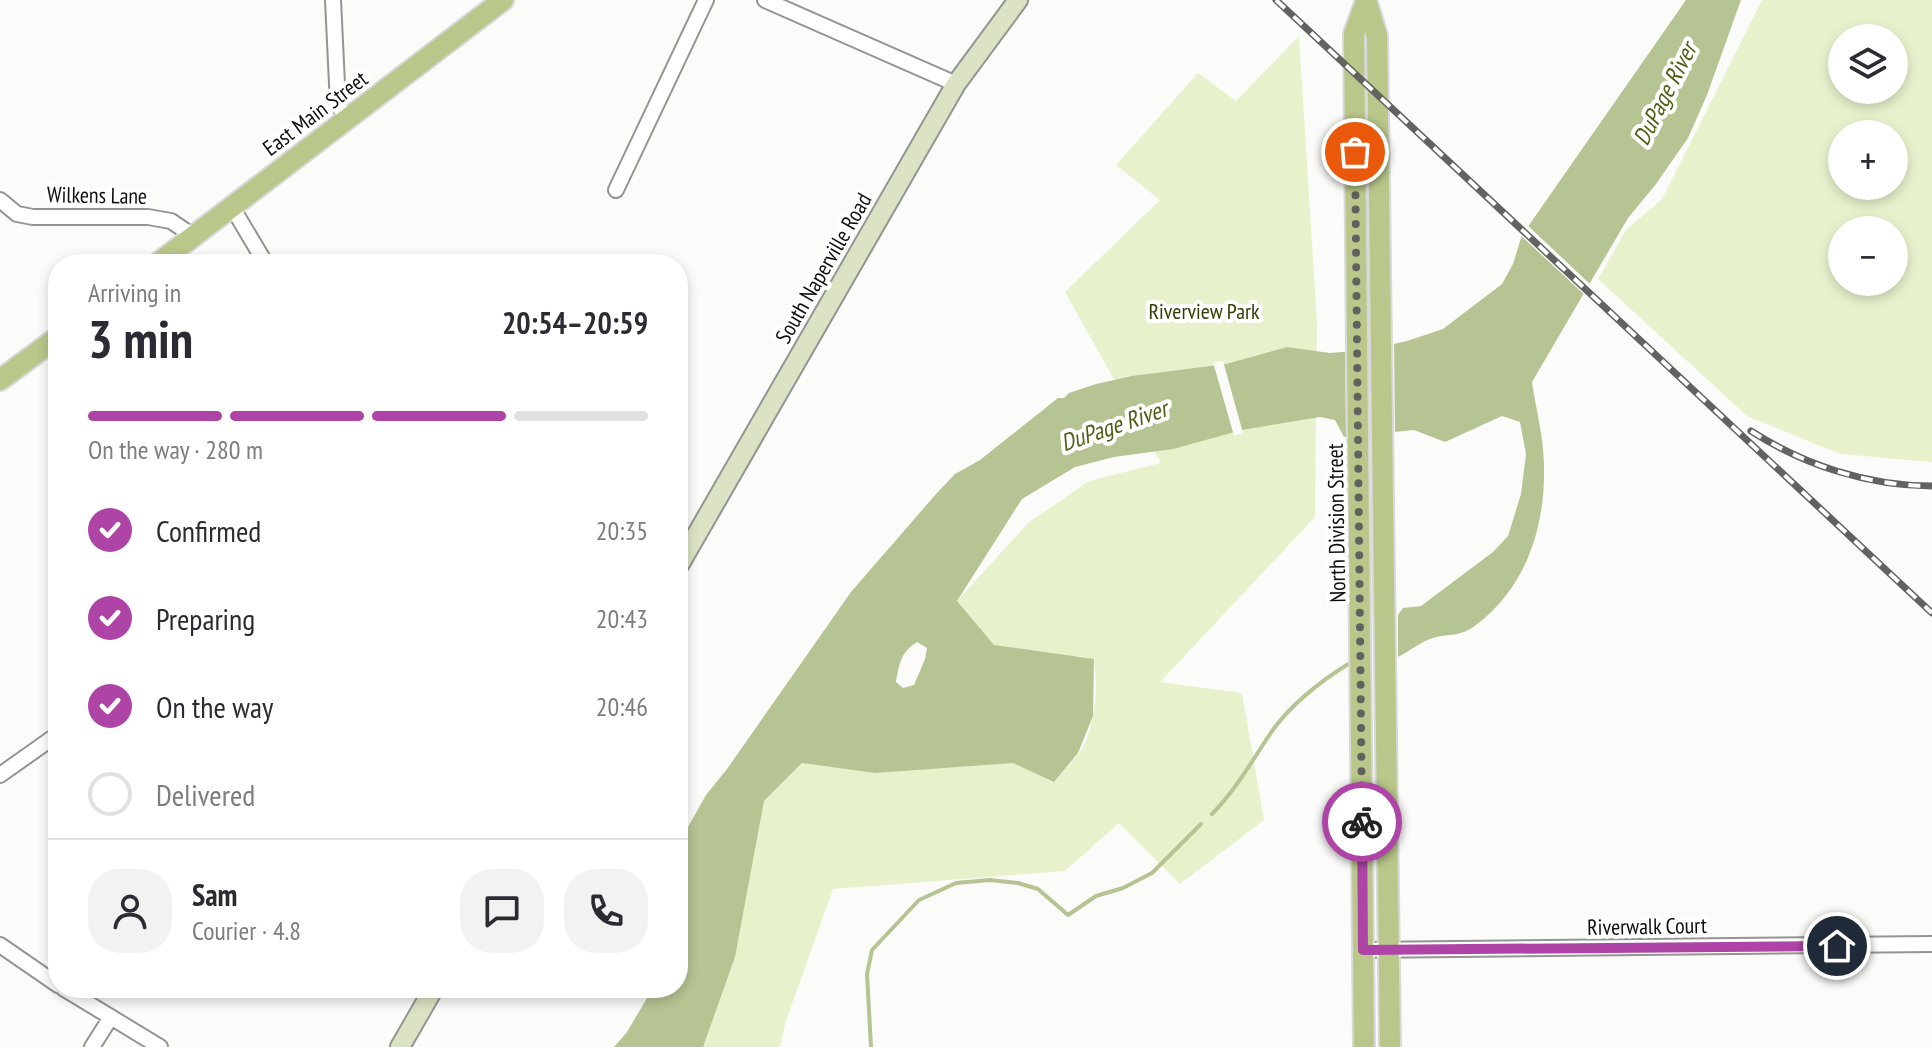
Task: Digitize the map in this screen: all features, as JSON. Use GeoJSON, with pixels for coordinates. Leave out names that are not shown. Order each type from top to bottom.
{"type":"FeatureCollection","features":[{"type":"Feature","properties":{"kind":"main road","name":"East Main Street"},"geometry":{"type":"LineString","coordinates":[[170,254],[503,0]]}},
{"type":"Feature","properties":{"kind":"main road","name":"South Naperville Road"},"geometry":{"type":"LineString","coordinates":[[688,550],[956,84],[1018,0]]}},
{"type":"Feature","properties":{"kind":"main road","name":"North Division Street"},"geometry":{"type":"LineString","coordinates":[[1366,0],[1377,36],[1390,1047]]}},
{"type":"Feature","properties":{"kind":"main road","name":"North Division Street"},"geometry":{"type":"LineString","coordinates":[[1364,1047],[1354,34],[1366,0]]}},
{"type":"Feature","properties":{"kind":"main road"},"geometry":{"type":"LineString","coordinates":[[0,380],[48,344]]}},
{"type":"Feature","properties":{"kind":"main road"},"geometry":{"type":"LineString","coordinates":[[400,1047],[428,998]]}},
{"type":"Feature","properties":{"kind":"street"},"geometry":{"type":"LineString","coordinates":[[333,0],[338,105],[347,118]]}},
{"type":"Feature","properties":{"kind":"street"},"geometry":{"type":"LineString","coordinates":[[616,190],[706,0]]}},
{"type":"Feature","properties":{"kind":"street"},"geometry":{"type":"LineString","coordinates":[[765,0],[956,84]]}},
{"type":"Feature","properties":{"kind":"street","name":"Wilkens Lane"},"geometry":{"type":"LineString","coordinates":[[0,200],[17,214],[33,217],[123,216],[171,221],[193,236]]}},
{"type":"Feature","properties":{"kind":"street"},"geometry":{"type":"LineString","coordinates":[[232,207],[260,254]]}},
{"type":"Feature","properties":{"kind":"street"},"geometry":{"type":"LineString","coordinates":[[0,775],[48,741]]}},
{"type":"Feature","properties":{"kind":"street","name":"Riverwalk Court"},"geometry":{"type":"LineString","coordinates":[[1363,950],[1932,944]]}},
{"type":"Feature","properties":{"kind":"street"},"geometry":{"type":"LineString","coordinates":[[0,945],[48,978]]}},
{"type":"Feature","properties":{"kind":"street"},"geometry":{"type":"LineString","coordinates":[[80,998],[160,1047]]}},
{"type":"Feature","properties":{"kind":"street"},"geometry":{"type":"LineString","coordinates":[[92,1047],[111,1017]]}},
{"type":"Feature","properties":{"kind":"green space"},"geometry":{"type":"Polygon","coordinates":[[[1762,0],[1932,0],[1932,462],[1840,454],[1747,416],[1598,279],[1626,230],[1662,199],[1762,0]]]}},
{"type":"Feature","properties":{"kind":"green space","name":"Riverview Park"},"geometry":{"type":"Polygon","coordinates":[[[1299,36],[1317,323],[1315,517],[1160,682],[1242,693],[1264,820],[1180,884],[1119,823],[1065,871],[833,889],[785,1024],[780,1047],[703,1047],[739,929],[764,801],[802,763],[933,766],[1013,763],[1054,782],[1083,747],[1095,704],[1094,659],[1003,649],[984,637],[957,601],[1028,523],[1089,481],[1161,463],[1065,292],[1160,200],[1116,165],[1196,75],[1198,73],[1236,101],[1299,36]]]}},
{"type":"Feature","properties":{"kind":"green space"},"geometry":{"type":"Polygon","coordinates":[[[1363,36],[1369,36],[1372,328],[1366,328],[1363,36]]]}},
{"type":"Feature","properties":{"kind":"green space"},"geometry":{"type":"Polygon","coordinates":[[[1372,492],[1376,606],[1370,612],[1368,494],[1372,492]]]}},
{"type":"Feature","properties":{"kind":"water","name":"DuPage River"},"geometry":{"type":"Polygon","coordinates":[[[1686,0],[1741,0],[1688,138],[1628,218],[1532,382],[1543,449],[1543,498],[1539,522],[1523,568],[1495,608],[1470,629],[1430,639],[1398,657],[1398,615],[1403,608],[1421,606],[1493,552],[1508,536],[1521,494],[1526,454],[1520,422],[1502,416],[1445,442],[1414,430],[1344,437],[1335,420],[1320,417],[1242,430],[1173,449],[1114,457],[1075,467],[1022,499],[957,601],[994,645],[1094,659],[1093,716],[1078,753],[1054,782],[1013,763],[875,773],[802,763],[764,801],[735,957],[703,1047],[614,1047],[647,998],[688,998],[688,827],[706,795],[851,592],[955,474],[980,460],[1058,398],[1096,384],[1132,376],[1226,364],[1287,347],[1330,353],[1367,350],[1443,329],[1502,284],[1513,264],[1522,235],[1686,0]],[[917,642],[904,654],[896,682],[903,688],[914,685],[927,648],[917,642]]]}},
{"type":"Feature","properties":{"kind":"pier"},"geometry":{"type":"Polygon","coordinates":[[[1525,223],[1593,287],[1587,297],[1518,233],[1525,223]]]}},
{"type":"Feature","properties":{"kind":"pier"},"geometry":{"type":"Polygon","coordinates":[[[1394,340],[1395,437],[1346,441],[1345,348],[1394,340]]]}},
{"type":"Feature","properties":{"kind":"pier"},"geometry":{"type":"Polygon","coordinates":[[[1223,361],[1243,433],[1234,436],[1213,362],[1223,361]]]}},
{"type":"Feature","properties":{"kind":"waterway"},"geometry":{"type":"LineString","coordinates":[[1212,814],[1236,786],[1287,712],[1319,684],[1353,661]]}},
{"type":"Feature","properties":{"kind":"waterway"},"geometry":{"type":"LineString","coordinates":[[871,1047],[867,974],[872,950],[919,900],[956,883],[990,880],[1038,889],[1068,915],[1096,896],[1123,888],[1152,873],[1201,824]]}},
{"type":"Feature","properties":{"kind":"railway"},"geometry":{"type":"LineString","coordinates":[[1276,0],[1932,613]]}},
{"type":"Feature","properties":{"kind":"railway"},"geometry":{"type":"LineString","coordinates":[[1751,431],[1793,454],[1837,471],[1884,482],[1932,486]]}},
{"type":"Feature","properties":{"kind":"way so far"},"geometry":{"type":"LineString","coordinates":[[1355,152],[1362,822]]}},
{"type":"Feature","properties":{"kind":"route"},"geometry":{"type":"LineString","coordinates":[[1362,822],[1363,950],[1837,946]]}}]}
